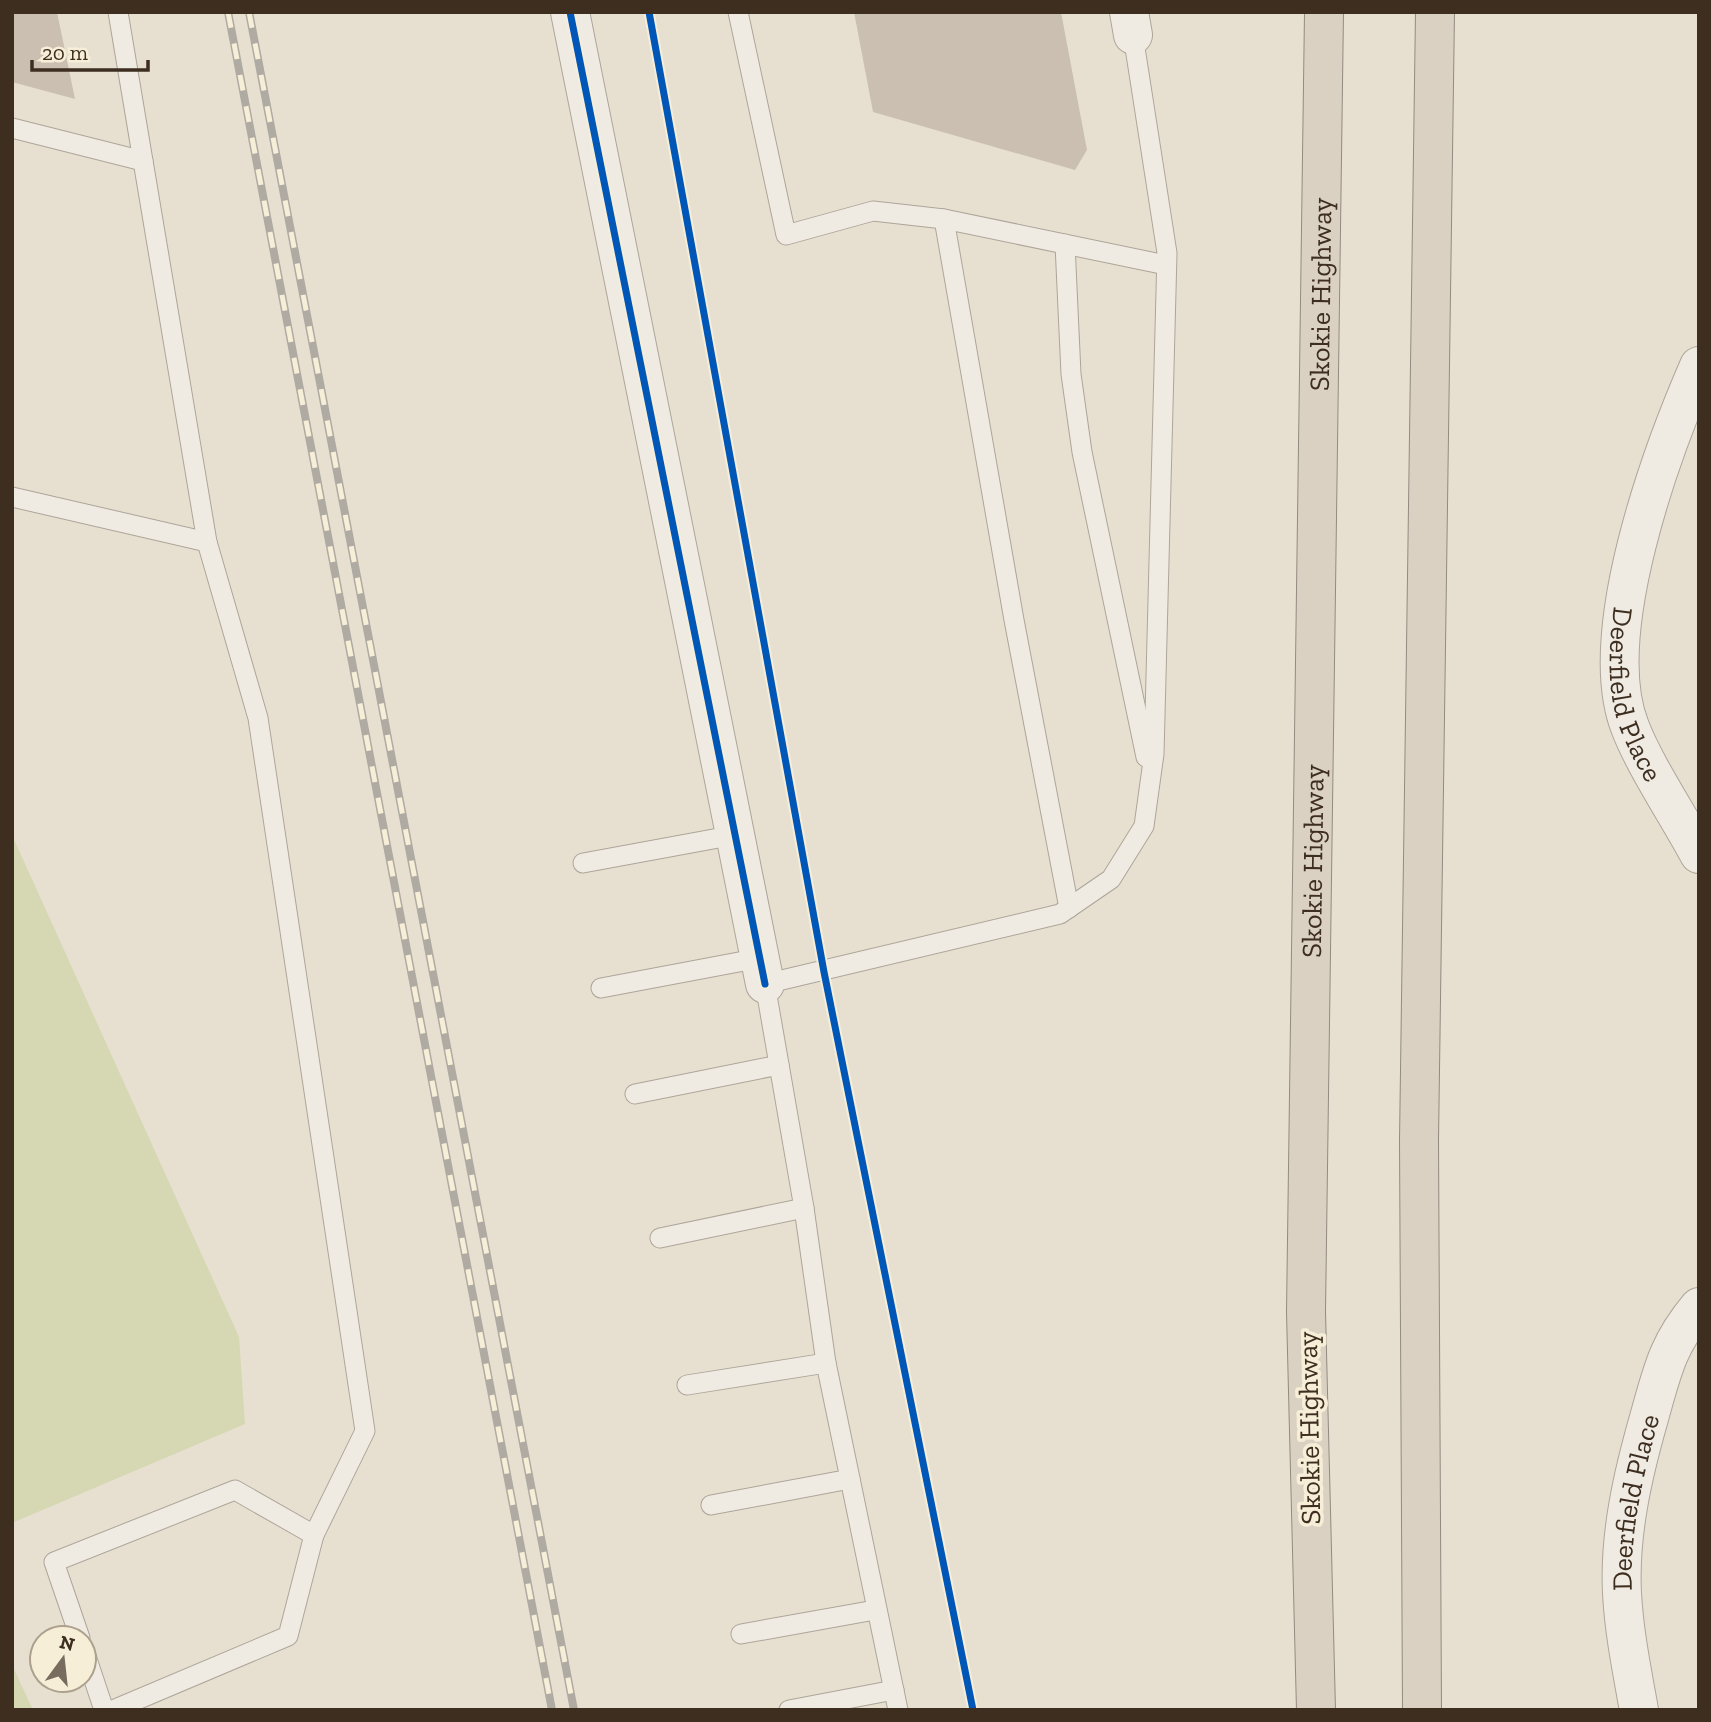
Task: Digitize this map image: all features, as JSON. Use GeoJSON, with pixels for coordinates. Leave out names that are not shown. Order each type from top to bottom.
{"type":"FeatureCollection","features":[{"type":"Feature","properties":{"kind":"highway","name":"Skokie Highway"},"geometry":{"type":"LineString","coordinates":[[1316,1710],[1306,1312],[1324,12]]}},
{"type":"Feature","properties":{"kind":"highway"},"geometry":{"type":"LineString","coordinates":[[1422,1710],[1419,1141],[1435,12]]}},
{"type":"Feature","properties":{"kind":"street"},"geometry":{"type":"LineString","coordinates":[[570,12],[762,971]]}},
{"type":"Feature","properties":{"kind":"street","name":"Deerfield Place"},"geometry":{"type":"LineString","coordinates":[[1699,366],[1669,434],[1635,555],[1628,582],[1621,650],[1622,696],[1630,727],[1699,854]]}},
{"type":"Feature","properties":{"kind":"street","name":"Deerfield Place"},"geometry":{"type":"LineString","coordinates":[[1639,1710],[1627,1644],[1622,1591],[1623,1540],[1635,1468],[1667,1351],[1699,1307]]}},
{"type":"Feature","properties":{"kind":"lane"},"geometry":{"type":"LineString","coordinates":[[113,1710],[288,1636],[314,1535],[365,1431],[258,718],[207,542],[118,12]]}},
{"type":"Feature","properties":{"kind":"lane"},"geometry":{"type":"LineString","coordinates":[[738,12],[786,235],[873,211],[944,219],[1166,265]]}},
{"type":"Feature","properties":{"kind":"lane"},"geometry":{"type":"LineString","coordinates":[[601,988],[762,971],[824,972],[1060,914],[1111,880],[1144,826],[1154,754],[1167,253],[1131,23]]}},
{"type":"Feature","properties":{"kind":"lane"},"geometry":{"type":"LineString","coordinates":[[12,128],[143,161]]}},
{"type":"Feature","properties":{"kind":"lane"},"geometry":{"type":"LineString","coordinates":[[944,219],[1014,620],[1069,908]]}},
{"type":"Feature","properties":{"kind":"lane"},"geometry":{"type":"LineString","coordinates":[[1065,244],[1071,374],[1082,452],[1150,778]]}},
{"type":"Feature","properties":{"kind":"lane"},"geometry":{"type":"LineString","coordinates":[[12,497],[207,542]]}},
{"type":"Feature","properties":{"kind":"lane"},"geometry":{"type":"LineString","coordinates":[[583,863],[735,835]]}},
{"type":"Feature","properties":{"kind":"lane"},"geometry":{"type":"LineString","coordinates":[[762,971],[804,1208],[826,1363],[875,1610],[898,1710]]}},
{"type":"Feature","properties":{"kind":"lane"},"geometry":{"type":"LineString","coordinates":[[635,1094],[779,1065]]}},
{"type":"Feature","properties":{"kind":"lane"},"geometry":{"type":"LineString","coordinates":[[660,1238],[804,1208]]}},
{"type":"Feature","properties":{"kind":"lane"},"geometry":{"type":"LineString","coordinates":[[687,1385],[826,1363]]}},
{"type":"Feature","properties":{"kind":"lane"},"geometry":{"type":"LineString","coordinates":[[711,1505],[850,1479]]}},
{"type":"Feature","properties":{"kind":"lane"},"geometry":{"type":"LineString","coordinates":[[75,1624],[54,1562],[235,1490],[314,1535]]}},
{"type":"Feature","properties":{"kind":"lane"},"geometry":{"type":"LineString","coordinates":[[741,1634],[875,1610]]}},
{"type":"Feature","properties":{"kind":"lane"},"geometry":{"type":"LineString","coordinates":[[789,1710],[894,1690]]}},
{"type":"Feature","properties":{"kind":"lane"},"geometry":{"type":"LineString","coordinates":[[98,1692],[104,1710]]}},
{"type":"Feature","properties":{"kind":"green space"},"geometry":{"type":"Polygon","coordinates":[[[12,835],[239,1337],[245,1424],[12,1523],[12,835]]]}},
{"type":"Feature","properties":{"kind":"green space"},"geometry":{"type":"Polygon","coordinates":[[[12,1665],[33,1710],[12,1710],[12,1665]]]}},
{"type":"Feature","properties":{"kind":"building"},"geometry":{"type":"Polygon","coordinates":[[[12,12],[57,12],[75,99],[12,82],[12,12]]]}},
{"type":"Feature","properties":{"kind":"building"},"geometry":{"type":"Polygon","coordinates":[[[854,12],[1061,12],[1087,150],[1075,170],[873,112],[854,12]]]}},
{"type":"Feature","properties":{"kind":"railway"},"geometry":{"type":"LineString","coordinates":[[228,12],[552,1710]]}},
{"type":"Feature","properties":{"kind":"railway"},"geometry":{"type":"LineString","coordinates":[[249,12],[574,1710]]}},
{"type":"Feature","properties":{"kind":"cycle path"},"geometry":{"type":"LineString","coordinates":[[570,12],[765,984]]}},
{"type":"Feature","properties":{"kind":"cycle path"},"geometry":{"type":"LineString","coordinates":[[649,12],[824,972],[973,1710]]}}]}
